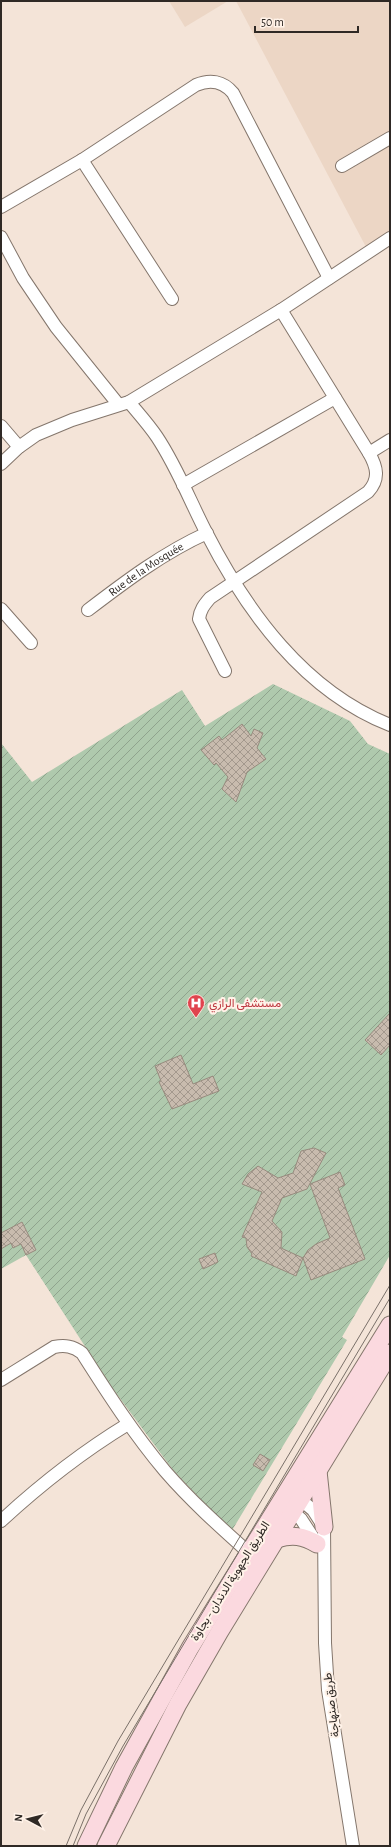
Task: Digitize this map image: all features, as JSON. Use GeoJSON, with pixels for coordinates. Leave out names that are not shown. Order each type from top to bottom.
{"type":"FeatureCollection","features":[{"type":"Feature","properties":{"kind":"main road","name":"الطريق الجهوية الدندان - بجاوة"},"geometry":{"type":"LineString","coordinates":[[86,1846],[124,1767],[160,1698],[283,1495],[390,1325]]}},
{"type":"Feature","properties":{"kind":"main road","name":"الطريق الجهوية الدندان - بجاوة"},"geometry":{"type":"LineString","coordinates":[[106,1846],[178,1704],[390,1353]]}},
{"type":"Feature","properties":{"kind":"main road"},"geometry":{"type":"LineString","coordinates":[[318,1471],[324,1527]]}},
{"type":"Feature","properties":{"kind":"main road"},"geometry":{"type":"LineString","coordinates":[[277,1539],[294,1535],[309,1539],[317,1544]]}},
{"type":"Feature","properties":{"kind":"street"},"geometry":{"type":"LineString","coordinates":[[1,207],[82,160],[196,85],[212,81],[228,87],[233,93],[329,278]]}},
{"type":"Feature","properties":{"kind":"street"},"geometry":{"type":"LineString","coordinates":[[342,166],[390,138]]}},
{"type":"Feature","properties":{"kind":"street"},"geometry":{"type":"LineString","coordinates":[[82,160],[172,299]]}},
{"type":"Feature","properties":{"kind":"street"},"geometry":{"type":"LineString","coordinates":[[1,237],[23,278],[56,327],[123,403],[158,438],[207,533],[235,582],[268,631],[311,677],[350,706],[390,725]]}},
{"type":"Feature","properties":{"kind":"street"},"geometry":{"type":"LineString","coordinates":[[1,464],[19,446],[36,435],[123,403],[281,310],[390,238]]}},
{"type":"Feature","properties":{"kind":"street"},"geometry":{"type":"LineString","coordinates":[[225,671],[199,620],[200,612],[210,598],[368,492],[372,487],[376,474],[376,466],[369,453],[281,310]]}},
{"type":"Feature","properties":{"kind":"street"},"geometry":{"type":"LineString","coordinates":[[183,485],[335,398]]}},
{"type":"Feature","properties":{"kind":"street"},"geometry":{"type":"LineString","coordinates":[[1,426],[19,446]]}},
{"type":"Feature","properties":{"kind":"street"},"geometry":{"type":"LineString","coordinates":[[369,453],[390,440]]}},
{"type":"Feature","properties":{"kind":"street","name":"Rue de la Mosquée"},"geometry":{"type":"LineString","coordinates":[[88,610],[118,587],[168,553],[207,533]]}},
{"type":"Feature","properties":{"kind":"street"},"geometry":{"type":"LineString","coordinates":[[1,609],[31,643]]}},
{"type":"Feature","properties":{"kind":"street"},"geometry":{"type":"LineString","coordinates":[[1,1380],[54,1347],[69,1346],[75,1348],[82,1353],[128,1424],[184,1491],[248,1552]]}},
{"type":"Feature","properties":{"kind":"street"},"geometry":{"type":"LineString","coordinates":[[1,1521],[76,1458],[128,1424]]}},
{"type":"Feature","properties":{"kind":"street","name":"طريق صنهاجة"},"geometry":{"type":"LineString","coordinates":[[283,1495],[297,1506],[313,1510],[324,1527],[325,1643],[328,1690],[353,1846]]}},
{"type":"Feature","properties":{"kind":"street","name":"طريق صنهاجة"},"geometry":{"type":"LineString","coordinates":[[297,1506],[325,1563]]}},
{"type":"Feature","properties":{"kind":"shaded area"},"geometry":{"type":"Polygon","coordinates":[[[169,1],[228,1],[185,27],[169,1]]]}},
{"type":"Feature","properties":{"kind":"shaded area"},"geometry":{"type":"Polygon","coordinates":[[[236,1],[390,1],[390,232],[366,247],[236,1]]]}},
{"type":"Feature","properties":{"kind":"green space","name":"مستشفى الرازي"},"geometry":{"type":"Polygon","coordinates":[[[273,684],[350,721],[368,744],[390,754],[390,1255],[342,1337],[347,1340],[231,1532],[173,1470],[110,1385],[26,1255],[1,1269],[1,743],[32,782],[182,690],[205,726],[273,684]]]}},
{"type":"Feature","properties":{"kind":"building"},"geometry":{"type":"Polygon","coordinates":[[[242,724],[251,736],[254,729],[263,733],[257,748],[266,759],[247,772],[236,802],[222,789],[228,777],[216,763],[214,765],[201,750],[219,736],[222,740],[242,724]]]}},
{"type":"Feature","properties":{"kind":"building"},"geometry":{"type":"Polygon","coordinates":[[[390,1013],[390,1045],[381,1055],[365,1040],[390,1013]]]}},
{"type":"Feature","properties":{"kind":"building"},"geometry":{"type":"Polygon","coordinates":[[[181,1055],[193,1084],[213,1076],[219,1091],[172,1109],[159,1082],[161,1081],[155,1066],[181,1055]]]}},
{"type":"Feature","properties":{"kind":"building"},"geometry":{"type":"Polygon","coordinates":[[[314,1148],[326,1153],[307,1189],[282,1198],[272,1221],[282,1232],[281,1248],[303,1258],[296,1276],[251,1256],[252,1254],[247,1247],[246,1238],[242,1237],[262,1192],[242,1184],[248,1174],[258,1166],[278,1178],[293,1173],[301,1151],[314,1148]]]}},
{"type":"Feature","properties":{"kind":"building"},"geometry":{"type":"Polygon","coordinates":[[[340,1172],[345,1185],[338,1188],[365,1259],[311,1280],[303,1258],[308,1250],[316,1244],[330,1238],[310,1184],[340,1172]]]}},
{"type":"Feature","properties":{"kind":"building"},"geometry":{"type":"Polygon","coordinates":[[[22,1222],[36,1250],[26,1255],[21,1244],[13,1248],[11,1243],[1,1249],[1,1233],[22,1222]]]}},
{"type":"Feature","properties":{"kind":"building"},"geometry":{"type":"Polygon","coordinates":[[[215,1253],[218,1262],[203,1269],[199,1259],[215,1253]]]}},
{"type":"Feature","properties":{"kind":"building"},"geometry":{"type":"Polygon","coordinates":[[[260,1454],[270,1460],[263,1471],[253,1465],[260,1454]]]}},
{"type":"Feature","properties":{"kind":"tram line"},"geometry":{"type":"LineString","coordinates":[[66,1846],[81,1810],[118,1741],[390,1285]]}},
{"type":"Feature","properties":{"kind":"tram line"},"geometry":{"type":"LineString","coordinates":[[73,1846],[86,1814],[123,1746],[390,1298]]}},
{"type":"Feature","properties":{"kind":"place","name":"مستشفى الرازي"},"geometry":{"type":"Point","coordinates":[196,1018]}}]}
